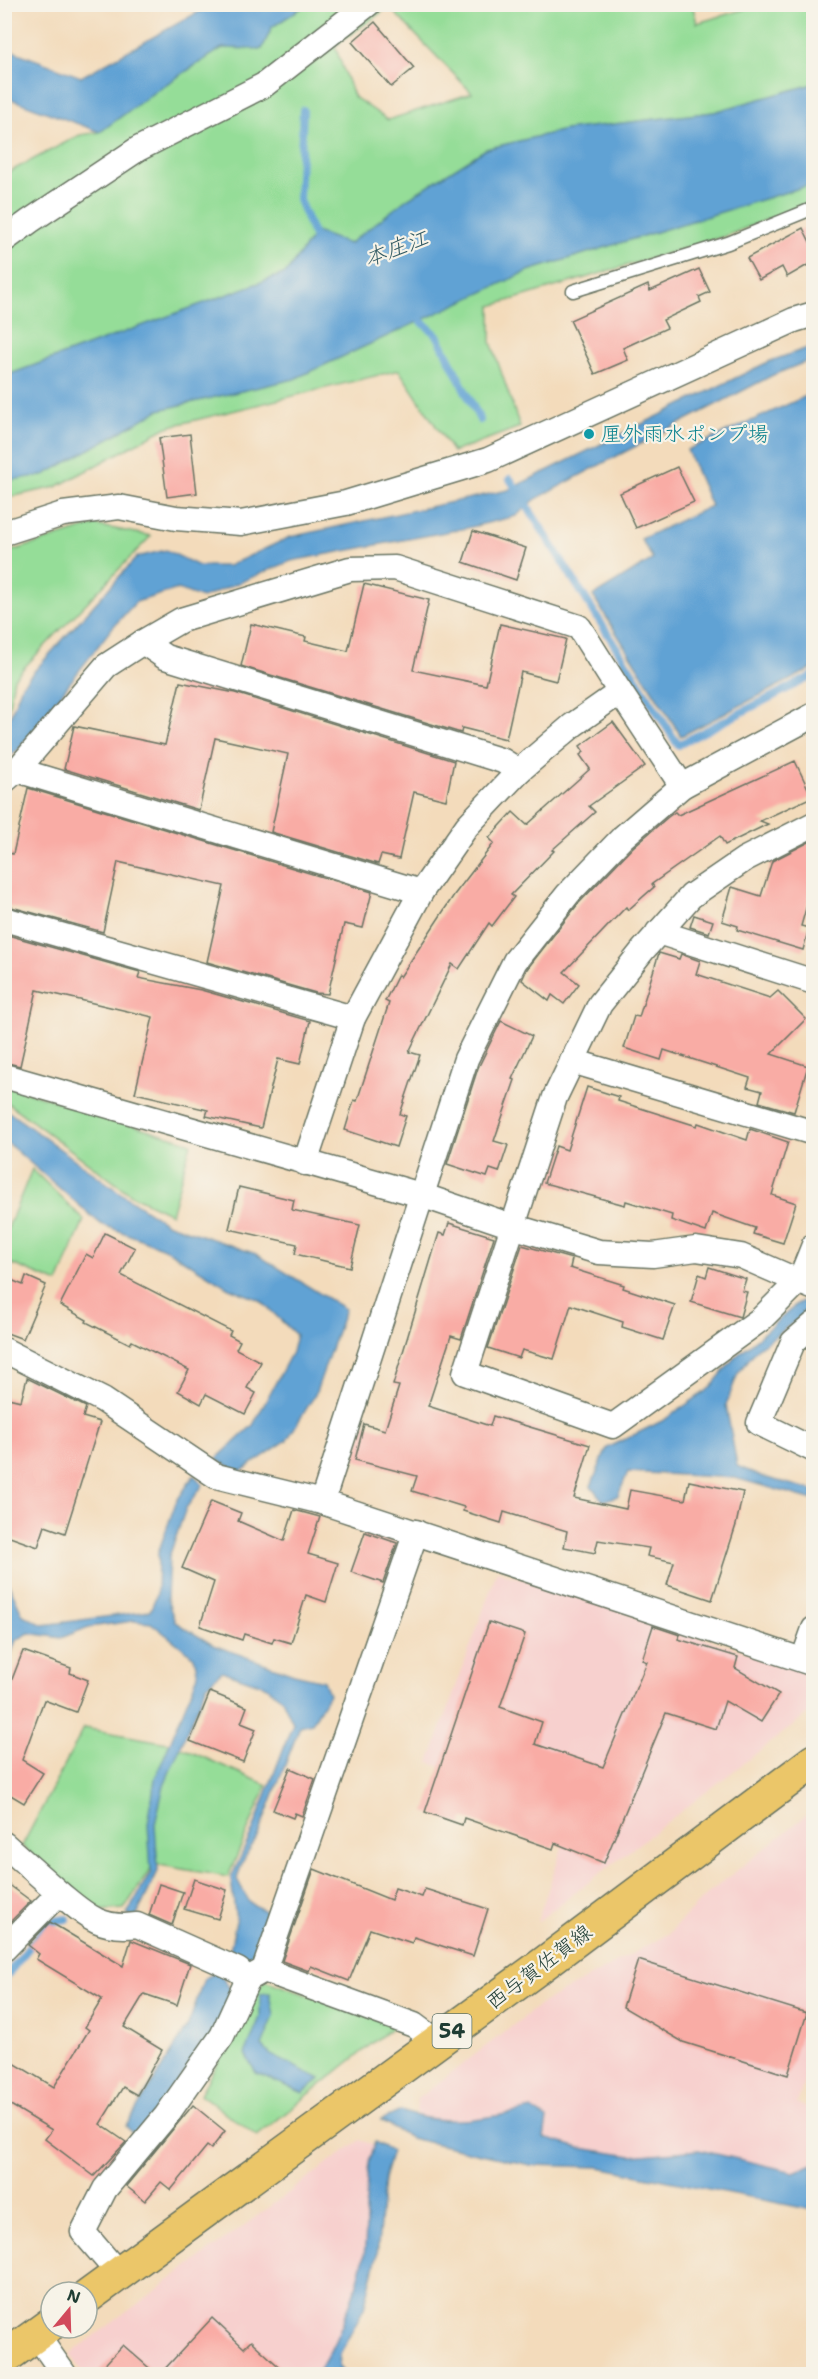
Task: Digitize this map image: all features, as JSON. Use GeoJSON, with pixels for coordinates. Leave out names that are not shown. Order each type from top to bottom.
{"type":"FeatureCollection","features":[{"type":"Feature","properties":{"kind":"main road","name":"西与賀佐賀線"},"geometry":{"type":"LineString","coordinates":[[99,2288],[437,2042],[813,1761]]}},
{"type":"Feature","properties":{"kind":"main road"},"geometry":{"type":"LineString","coordinates":[[4,2358],[39,2333]]}},
{"type":"Feature","properties":{"kind":"street"},"geometry":{"type":"LineString","coordinates":[[4,240],[138,149],[264,85],[368,4]]}},
{"type":"Feature","properties":{"kind":"street"},"geometry":{"type":"LineString","coordinates":[[4,533],[63,514],[118,507],[176,518],[241,523],[346,502],[488,460],[794,320],[813,314]]}},
{"type":"Feature","properties":{"kind":"street"},"geometry":{"type":"LineString","coordinates":[[421,892],[11,775],[106,666],[181,620],[350,569],[395,568],[579,627],[682,786]]}},
{"type":"Feature","properties":{"kind":"street"},"geometry":{"type":"LineString","coordinates":[[142,642],[165,657],[503,761],[519,771]]}},
{"type":"Feature","properties":{"kind":"street"},"geometry":{"type":"LineString","coordinates":[[306,1163],[353,1018],[421,892],[467,826],[519,771],[573,725],[620,692]]}},
{"type":"Feature","properties":{"kind":"street"},"geometry":{"type":"LineString","coordinates":[[322,1502],[466,1059],[515,961],[568,894],[623,837],[682,786],[813,715]]}},
{"type":"Feature","properties":{"kind":"street"},"geometry":{"type":"LineString","coordinates":[[813,824],[745,859],[691,896],[658,932],[600,1005],[555,1097],[465,1373],[613,1426],[807,1284],[813,1245]]}},
{"type":"Feature","properties":{"kind":"street"},"geometry":{"type":"LineString","coordinates":[[4,919],[353,1018]]}},
{"type":"Feature","properties":{"kind":"street"},"geometry":{"type":"LineString","coordinates":[[658,932],[813,982]]}},
{"type":"Feature","properties":{"kind":"street"},"geometry":{"type":"LineString","coordinates":[[572,1061],[813,1133]]}},
{"type":"Feature","properties":{"kind":"street"},"geometry":{"type":"LineString","coordinates":[[4,1076],[421,1195],[599,1252],[653,1254],[696,1249],[741,1256],[807,1284]]}},
{"type":"Feature","properties":{"kind":"street"},"geometry":{"type":"LineString","coordinates":[[813,1324],[793,1342],[759,1423],[813,1450]]}},
{"type":"Feature","properties":{"kind":"street"},"geometry":{"type":"LineString","coordinates":[[4,1350],[103,1401],[216,1476],[322,1502],[808,1662],[813,1629]]}},
{"type":"Feature","properties":{"kind":"street"},"geometry":{"type":"LineString","coordinates":[[119,2274],[83,2232],[105,2189],[166,2116],[222,2036],[256,1974],[416,1532]]}},
{"type":"Feature","properties":{"kind":"street"},"geometry":{"type":"LineString","coordinates":[[4,1844],[92,1920],[119,1927],[137,1925],[238,1970],[414,2025],[437,2042]]}},
{"type":"Feature","properties":{"kind":"street"},"geometry":{"type":"LineString","coordinates":[[4,1949],[59,1893]]}},
{"type":"Feature","properties":{"kind":"street"},"geometry":{"type":"LineString","coordinates":[[49,2340],[64,2374]]}},
{"type":"Feature","properties":{"kind":"lane"},"geometry":{"type":"LineString","coordinates":[[573,291],[729,243],[813,208]]}},
{"type":"Feature","properties":{"kind":"shaded area"},"geometry":{"type":"Polygon","coordinates":[[[497,1571],[813,1674],[813,1710],[537,1922],[574,1812],[429,1763],[497,1571]]]}},
{"type":"Feature","properties":{"kind":"shaded area"},"geometry":{"type":"Polygon","coordinates":[[[813,1810],[813,2054],[797,2104],[813,2109],[813,2197],[415,2126],[417,2099],[541,2004],[668,1934],[706,1895],[813,1810]]]}},
{"type":"Feature","properties":{"kind":"shaded area"},"geometry":{"type":"Polygon","coordinates":[[[360,2140],[379,2147],[365,2275],[323,2374],[83,2374],[70,2354],[89,2340],[99,2340],[99,2333],[360,2140]]]}},
{"type":"Feature","properties":{"kind":"green space"},"geometry":{"type":"Polygon","coordinates":[[[692,4],[697,23],[759,5],[813,5],[813,84],[714,112],[565,130],[486,149],[407,199],[349,244],[316,233],[286,273],[5,376],[5,174],[80,135],[100,132],[157,90],[222,48],[262,49],[272,27],[306,5],[692,4]],[[389,7],[335,46],[353,96],[388,120],[472,93],[389,7]]]}},
{"type":"Feature","properties":{"kind":"green space"},"geometry":{"type":"Polygon","coordinates":[[[813,184],[813,201],[726,236],[491,306],[491,342],[520,427],[453,452],[399,370],[167,427],[56,487],[5,498],[5,453],[159,410],[294,379],[528,271],[813,184]]]}},
{"type":"Feature","properties":{"kind":"green space"},"geometry":{"type":"Polygon","coordinates":[[[95,525],[151,536],[14,678],[9,707],[5,712],[5,553],[95,525]]]}},
{"type":"Feature","properties":{"kind":"green space"},"geometry":{"type":"Polygon","coordinates":[[[5,1085],[191,1143],[171,1214],[133,1196],[5,1101],[5,1085]]]}},
{"type":"Feature","properties":{"kind":"green space"},"geometry":{"type":"Polygon","coordinates":[[[32,1169],[84,1220],[58,1283],[5,1261],[5,1235],[32,1169]]]}},
{"type":"Feature","properties":{"kind":"green space"},"geometry":{"type":"Polygon","coordinates":[[[84,1728],[173,1744],[267,1785],[228,1877],[154,1864],[124,1909],[97,1911],[22,1846],[84,1728]]]}},
{"type":"Feature","properties":{"kind":"green space"},"geometry":{"type":"Polygon","coordinates":[[[264,1980],[395,2025],[257,2136],[200,2094],[264,1980]]]}},
{"type":"Feature","properties":{"kind":"water"},"geometry":{"type":"Polygon","coordinates":[[[211,5],[306,5],[272,27],[262,49],[222,48],[157,90],[100,132],[5,97],[5,48],[81,77],[211,5]]]}},
{"type":"Feature","properties":{"kind":"water","name":"本庄江"},"geometry":{"type":"Polygon","coordinates":[[[813,84],[813,184],[528,271],[294,379],[159,410],[44,475],[5,481],[5,376],[286,273],[316,232],[349,244],[407,199],[486,149],[565,130],[714,112],[813,84]]]}},
{"type":"Feature","properties":{"kind":"water"},"geometry":{"type":"Polygon","coordinates":[[[813,346],[813,359],[773,375],[588,471],[536,499],[516,516],[467,528],[291,561],[202,598],[178,589],[136,602],[112,628],[18,750],[5,760],[5,721],[11,714],[22,685],[137,557],[166,550],[199,566],[228,566],[290,537],[508,490],[768,362],[813,346]]]}},
{"type":"Feature","properties":{"kind":"water"},"geometry":{"type":"Polygon","coordinates":[[[813,393],[813,668],[681,736],[593,596],[653,559],[641,539],[711,506],[687,450],[813,393]]]}},
{"type":"Feature","properties":{"kind":"water"},"geometry":{"type":"Polygon","coordinates":[[[5,1109],[126,1197],[166,1223],[256,1254],[345,1309],[315,1395],[287,1440],[240,1472],[216,1459],[253,1425],[292,1352],[296,1335],[260,1300],[229,1288],[164,1248],[101,1224],[5,1141],[5,1109]]]}},
{"type":"Feature","properties":{"kind":"water"},"geometry":{"type":"Polygon","coordinates":[[[801,1301],[812,1309],[757,1349],[738,1373],[726,1405],[737,1466],[763,1477],[813,1490],[813,1500],[735,1478],[628,1472],[618,1496],[603,1501],[591,1486],[607,1448],[664,1420],[710,1388],[735,1357],[801,1301]]]}},
{"type":"Feature","properties":{"kind":"water"},"geometry":{"type":"Polygon","coordinates":[[[194,1475],[203,1485],[186,1508],[169,1557],[167,1599],[175,1622],[213,1645],[294,1674],[324,1681],[329,1694],[312,1723],[300,1726],[258,1835],[242,1863],[237,1879],[249,1902],[270,1914],[257,1953],[244,1958],[230,1950],[236,1921],[231,1878],[253,1830],[293,1723],[282,1699],[265,1686],[222,1671],[207,1685],[164,1785],[155,1824],[158,1871],[135,1919],[127,1914],[151,1872],[148,1824],[155,1779],[198,1675],[194,1657],[151,1623],[134,1621],[89,1627],[61,1638],[29,1633],[16,1640],[5,1671],[5,1651],[9,1633],[5,1619],[4,1574],[23,1615],[43,1625],[150,1611],[157,1594],[158,1553],[176,1502],[194,1475]]]}},
{"type":"Feature","properties":{"kind":"water"},"geometry":{"type":"Polygon","coordinates":[[[218,1971],[231,1990],[218,2027],[137,2138],[126,2126],[188,2026],[204,1979],[218,1971]]]}},
{"type":"Feature","properties":{"kind":"water"},"geometry":{"type":"Polygon","coordinates":[[[270,1993],[274,2016],[262,2046],[271,2055],[320,2079],[303,2093],[256,2073],[245,2054],[260,2017],[260,1994],[270,1993]]]}},
{"type":"Feature","properties":{"kind":"water"},"geometry":{"type":"Polygon","coordinates":[[[532,2109],[547,2119],[544,2138],[580,2148],[631,2156],[699,2150],[794,2172],[813,2164],[813,2210],[599,2167],[530,2165],[410,2138],[381,2120],[401,2111],[433,2119],[466,2120],[532,2109]]]}},
{"type":"Feature","properties":{"kind":"water"},"geometry":{"type":"Polygon","coordinates":[[[375,2142],[392,2151],[384,2179],[377,2256],[364,2308],[340,2354],[339,2368],[350,2374],[316,2374],[339,2332],[359,2276],[365,2247],[368,2167],[375,2142]]]}},
{"type":"Feature","properties":{"kind":"building"},"geometry":{"type":"Polygon","coordinates":[[[375,22],[414,68],[391,87],[352,42],[375,22]]]}},
{"type":"Feature","properties":{"kind":"building"},"geometry":{"type":"Polygon","coordinates":[[[803,228],[813,248],[813,262],[787,277],[782,267],[759,280],[747,258],[803,228]]]}},
{"type":"Feature","properties":{"kind":"building"},"geometry":{"type":"Polygon","coordinates":[[[699,269],[710,292],[699,297],[701,302],[663,320],[667,328],[623,348],[628,360],[595,374],[570,320],[648,285],[650,291],[699,269]]]}},
{"type":"Feature","properties":{"kind":"building"},"geometry":{"type":"Polygon","coordinates":[[[190,434],[197,493],[167,497],[159,438],[190,434]]]}},
{"type":"Feature","properties":{"kind":"building"},"geometry":{"type":"Polygon","coordinates":[[[677,467],[694,502],[636,528],[620,493],[677,467]]]}},
{"type":"Feature","properties":{"kind":"building"},"geometry":{"type":"Polygon","coordinates":[[[473,531],[526,548],[516,580],[463,562],[473,531]]]}},
{"type":"Feature","properties":{"kind":"building"},"geometry":{"type":"Polygon","coordinates":[[[364,584],[429,600],[413,670],[486,685],[500,624],[566,639],[556,681],[521,672],[506,739],[462,728],[461,733],[241,666],[251,624],[306,637],[305,641],[348,651],[364,584]]]}},
{"type":"Feature","properties":{"kind":"building"},"geometry":{"type":"Polygon","coordinates":[[[180,682],[235,693],[454,761],[446,800],[414,792],[399,859],[381,855],[378,864],[271,832],[288,754],[215,738],[199,810],[64,769],[74,726],[165,745],[180,682]]]}},
{"type":"Feature","properties":{"kind":"building"},"geometry":{"type":"Polygon","coordinates":[[[613,722],[645,766],[589,806],[595,812],[552,850],[554,851],[511,895],[514,897],[492,926],[489,923],[459,969],[452,964],[409,1052],[420,1055],[400,1114],[406,1116],[396,1147],[345,1130],[354,1100],[357,1101],[389,1003],[385,1001],[398,975],[400,977],[454,895],[494,843],[489,838],[513,812],[527,825],[590,769],[580,755],[584,752],[580,746],[613,722]]]}},
{"type":"Feature","properties":{"kind":"building"},"geometry":{"type":"Polygon","coordinates":[[[795,761],[812,797],[760,821],[768,824],[725,845],[720,836],[652,884],[654,887],[628,910],[626,907],[564,972],[579,984],[564,1004],[552,995],[549,1001],[522,980],[527,969],[578,904],[633,847],[668,817],[675,812],[678,815],[795,761]]]}},
{"type":"Feature","properties":{"kind":"building"},"geometry":{"type":"Polygon","coordinates":[[[28,788],[372,892],[363,928],[344,924],[328,994],[316,993],[207,962],[224,886],[118,862],[103,932],[4,905],[4,852],[13,854],[28,788]]]}},
{"type":"Feature","properties":{"kind":"building"},"geometry":{"type":"Polygon","coordinates":[[[813,840],[813,884],[801,926],[809,928],[803,950],[737,930],[738,926],[722,921],[732,887],[761,896],[772,861],[813,840]]]}},
{"type":"Feature","properties":{"kind":"building"},"geometry":{"type":"Polygon","coordinates":[[[694,915],[713,921],[709,933],[690,927],[694,915]]]}},
{"type":"Feature","properties":{"kind":"building"},"geometry":{"type":"Polygon","coordinates":[[[4,934],[140,972],[138,978],[201,990],[310,1021],[300,1064],[278,1059],[261,1128],[206,1116],[208,1110],[135,1093],[153,1017],[37,990],[20,1066],[4,1062],[4,934]]]}},
{"type":"Feature","properties":{"kind":"building"},"geometry":{"type":"Polygon","coordinates":[[[659,953],[679,959],[681,954],[700,961],[696,974],[770,998],[778,991],[806,1019],[771,1054],[808,1066],[794,1112],[759,1102],[762,1091],[747,1087],[750,1078],[664,1050],[661,1060],[624,1048],[634,1016],[639,1017],[659,953]]]}},
{"type":"Feature","properties":{"kind":"building"},"geometry":{"type":"Polygon","coordinates":[[[501,1021],[532,1036],[512,1079],[515,1080],[494,1141],[508,1145],[499,1172],[490,1169],[487,1177],[447,1164],[478,1068],[501,1021]]]}},
{"type":"Feature","properties":{"kind":"building"},"geometry":{"type":"Polygon","coordinates":[[[587,1087],[619,1097],[618,1101],[697,1126],[698,1123],[747,1140],[750,1129],[788,1142],[772,1195],[796,1203],[783,1243],[753,1234],[755,1228],[712,1213],[706,1232],[671,1220],[672,1215],[626,1201],[625,1205],[544,1183],[556,1146],[567,1150],[587,1087]]]}},
{"type":"Feature","properties":{"kind":"building"},"geometry":{"type":"Polygon","coordinates":[[[239,1187],[294,1200],[292,1210],[360,1225],[350,1267],[295,1254],[297,1244],[229,1229],[239,1187]]]}},
{"type":"Feature","properties":{"kind":"building"},"geometry":{"type":"Polygon","coordinates":[[[449,1223],[494,1237],[461,1339],[451,1336],[428,1406],[490,1426],[493,1416],[590,1445],[574,1498],[626,1509],[630,1490],[685,1500],[689,1481],[743,1492],[736,1525],[712,1600],[667,1585],[674,1562],[647,1556],[649,1548],[598,1540],[595,1553],[564,1547],[567,1531],[504,1512],[501,1523],[463,1511],[464,1507],[412,1491],[417,1476],[355,1460],[364,1424],[385,1430],[399,1386],[393,1385],[439,1233],[445,1235],[449,1223]]]}},
{"type":"Feature","properties":{"kind":"building"},"geometry":{"type":"Polygon","coordinates":[[[105,1233],[135,1248],[121,1275],[231,1331],[229,1335],[240,1341],[236,1349],[261,1362],[247,1388],[256,1393],[245,1414],[206,1394],[201,1404],[178,1391],[189,1370],[132,1341],[130,1344],[86,1322],[87,1320],[60,1305],[86,1254],[93,1258],[105,1233]]]}},
{"type":"Feature","properties":{"kind":"building"},"geometry":{"type":"Polygon","coordinates":[[[522,1245],[572,1259],[570,1268],[624,1285],[623,1288],[675,1305],[663,1340],[622,1327],[623,1322],[571,1305],[554,1359],[522,1350],[519,1358],[488,1348],[522,1245]]]}},
{"type":"Feature","properties":{"kind":"building"},"geometry":{"type":"Polygon","coordinates":[[[709,1267],[746,1279],[742,1291],[747,1292],[740,1317],[691,1302],[699,1274],[706,1277],[709,1267]]]}},
{"type":"Feature","properties":{"kind":"building"},"geometry":{"type":"Polygon","coordinates":[[[26,1276],[46,1285],[23,1339],[4,1332],[4,1277],[23,1285],[26,1276]]]}},
{"type":"Feature","properties":{"kind":"building"},"geometry":{"type":"Polygon","coordinates":[[[27,1378],[86,1407],[83,1417],[100,1422],[65,1533],[45,1526],[38,1547],[4,1535],[4,1397],[21,1401],[27,1378]]]}},
{"type":"Feature","properties":{"kind":"building"},"geometry":{"type":"Polygon","coordinates":[[[211,1501],[241,1513],[238,1521],[284,1541],[294,1510],[320,1517],[308,1554],[338,1563],[326,1602],[306,1595],[291,1643],[274,1638],[272,1643],[244,1634],[242,1640],[200,1626],[214,1582],[182,1568],[211,1501]]]}},
{"type":"Feature","properties":{"kind":"building"},"geometry":{"type":"Polygon","coordinates":[[[365,1532],[397,1543],[383,1583],[351,1572],[365,1532]]]}},
{"type":"Feature","properties":{"kind":"building"},"geometry":{"type":"Polygon","coordinates":[[[489,1622],[525,1634],[500,1707],[542,1722],[535,1744],[603,1767],[647,1662],[642,1660],[653,1626],[680,1635],[678,1639],[738,1657],[735,1668],[779,1694],[761,1722],[725,1701],[716,1729],[666,1713],[604,1863],[555,1843],[553,1849],[464,1818],[462,1825],[425,1812],[489,1622]]]}},
{"type":"Feature","properties":{"kind":"building"},"geometry":{"type":"Polygon","coordinates":[[[23,1651],[71,1668],[70,1673],[88,1680],[76,1712],[44,1700],[22,1760],[43,1773],[24,1803],[9,1794],[7,1801],[4,1800],[4,1707],[23,1651]]]}},
{"type":"Feature","properties":{"kind":"building"},"geometry":{"type":"Polygon","coordinates":[[[210,1692],[247,1707],[241,1723],[256,1729],[243,1762],[190,1741],[210,1692]]]}},
{"type":"Feature","properties":{"kind":"building"},"geometry":{"type":"Polygon","coordinates":[[[290,1768],[315,1779],[302,1816],[295,1813],[293,1818],[273,1810],[290,1768]]]}},
{"type":"Feature","properties":{"kind":"building"},"geometry":{"type":"Polygon","coordinates":[[[314,1869],[391,1900],[395,1888],[422,1897],[425,1889],[488,1909],[473,1956],[414,1937],[412,1943],[370,1929],[349,1981],[311,1966],[309,1971],[282,1961],[314,1869]]]}},
{"type":"Feature","properties":{"kind":"building"},"geometry":{"type":"Polygon","coordinates":[[[194,1879],[227,1890],[218,1919],[184,1909],[194,1879]]]}},
{"type":"Feature","properties":{"kind":"building"},"geometry":{"type":"Polygon","coordinates":[[[4,1881],[31,1901],[4,1928],[4,1881]]]}},
{"type":"Feature","properties":{"kind":"building"},"geometry":{"type":"Polygon","coordinates":[[[159,1884],[183,1892],[172,1925],[149,1915],[159,1884]]]}},
{"type":"Feature","properties":{"kind":"building"},"geometry":{"type":"Polygon","coordinates":[[[50,1922],[123,1966],[131,1940],[190,1964],[177,2005],[144,1994],[124,2027],[162,2050],[137,2095],[123,2087],[100,2124],[126,2142],[94,2176],[45,2139],[52,2130],[4,2101],[4,2057],[54,2087],[89,2030],[85,2027],[102,1999],[36,1959],[39,1954],[28,1945],[50,1922]]]}},
{"type":"Feature","properties":{"kind":"building"},"geometry":{"type":"Polygon","coordinates":[[[638,1960],[807,2013],[788,2075],[683,2042],[623,2007],[638,1960]]]}},
{"type":"Feature","properties":{"kind":"building"},"geometry":{"type":"Polygon","coordinates":[[[193,2105],[225,2131],[211,2149],[207,2146],[171,2190],[161,2182],[145,2201],[126,2186],[193,2105]]]}},
{"type":"Feature","properties":{"kind":"building"},"geometry":{"type":"Polygon","coordinates":[[[212,2318],[244,2348],[251,2341],[287,2374],[160,2374],[212,2318]]]}},
{"type":"Feature","properties":{"kind":"building"},"geometry":{"type":"Polygon","coordinates":[[[123,2345],[156,2374],[96,2374],[123,2345]]]}},
{"type":"Feature","properties":{"kind":"waterway"},"geometry":{"type":"LineString","coordinates":[[303,110],[299,200],[318,246]]}},
{"type":"Feature","properties":{"kind":"waterway"},"geometry":{"type":"LineString","coordinates":[[414,315],[437,335],[480,420]]}},
{"type":"Feature","properties":{"kind":"waterway"},"geometry":{"type":"LineString","coordinates":[[510,479],[678,745],[814,675]]}},
{"type":"Feature","properties":{"kind":"waterway"},"geometry":{"type":"LineString","coordinates":[[806,1305],[813,1291]]}},
{"type":"Feature","properties":{"kind":"waterway"},"geometry":{"type":"LineString","coordinates":[[4,1979],[49,1922],[66,1919]]}},
{"type":"Feature","properties":{"kind":"place","name":"厘外雨水ポンプ場"},"geometry":{"type":"Point","coordinates":[589,434]}}]}
